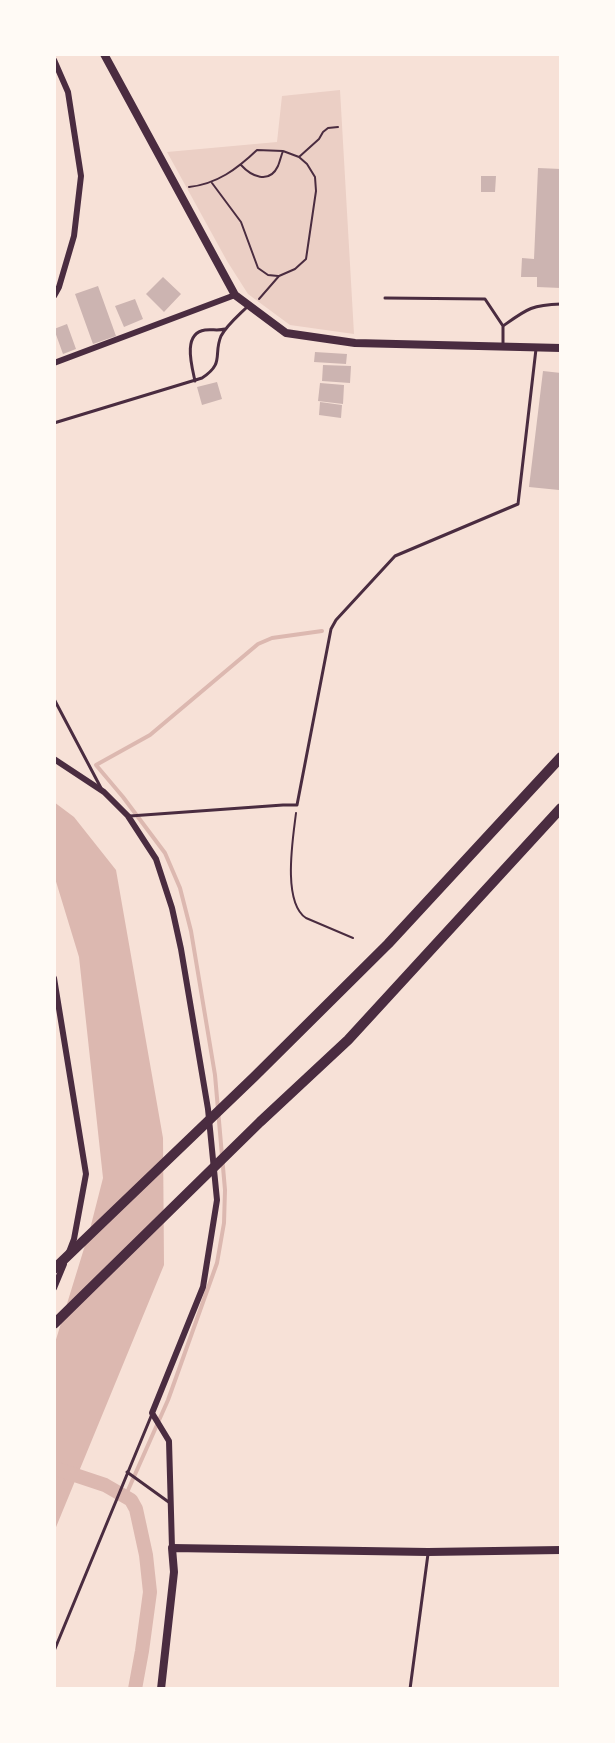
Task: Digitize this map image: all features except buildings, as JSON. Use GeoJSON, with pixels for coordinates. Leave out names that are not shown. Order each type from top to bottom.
{"type":"FeatureCollection","features":[{"type":"Feature","properties":{"kind":"highway"},"geometry":{"type":"LineString","coordinates":[[54,1269],[254,1077],[388,944],[561,757]]}},
{"type":"Feature","properties":{"kind":"highway"},"geometry":{"type":"LineString","coordinates":[[54,1324],[260,1122],[348,1040],[561,808]]}},
{"type":"Feature","properties":{"kind":"street"},"geometry":{"type":"LineString","coordinates":[[104,54],[235,295],[286,333],[356,343],[561,348]]}},
{"type":"Feature","properties":{"kind":"street"},"geometry":{"type":"LineString","coordinates":[[54,60],[68,92],[81,176],[74,236],[59,287],[54,296]]}},
{"type":"Feature","properties":{"kind":"street"},"geometry":{"type":"LineString","coordinates":[[54,363],[235,295]]}},
{"type":"Feature","properties":{"kind":"street"},"geometry":{"type":"LineString","coordinates":[[54,759],[104,792],[128,816],[156,859],[172,908],[181,949],[207,1109],[217,1200],[203,1287],[153,1415],[169,1441],[174,1572],[161,1689]]}},
{"type":"Feature","properties":{"kind":"street"},"geometry":{"type":"LineString","coordinates":[[54,978],[86,1174],[74,1239],[54,1288]]}},
{"type":"Feature","properties":{"kind":"street"},"geometry":{"type":"LineString","coordinates":[[172,1548],[428,1552],[561,1550]]}},
{"type":"Feature","properties":{"kind":"lane"},"geometry":{"type":"LineString","coordinates":[[385,298],[485,299],[504,326],[502,346]]}},
{"type":"Feature","properties":{"kind":"lane"},"geometry":{"type":"LineString","coordinates":[[504,326],[525,310],[541,305],[561,304]]}},
{"type":"Feature","properties":{"kind":"lane"},"geometry":{"type":"LineString","coordinates":[[54,423],[195,381],[209,374],[216,366],[219,340],[225,329],[250,307]]}},
{"type":"Feature","properties":{"kind":"lane"},"geometry":{"type":"LineString","coordinates":[[195,381],[189,354],[191,342],[198,333],[205,330],[225,329]]}},
{"type":"Feature","properties":{"kind":"lane"},"geometry":{"type":"LineString","coordinates":[[128,816],[297,805],[331,629],[336,620],[395,556],[518,504],[536,347]]}},
{"type":"Feature","properties":{"kind":"lane"},"geometry":{"type":"LineString","coordinates":[[54,699],[104,792]]}},
{"type":"Feature","properties":{"kind":"lane"},"geometry":{"type":"LineString","coordinates":[[54,1651],[113,1504],[153,1415]]}},
{"type":"Feature","properties":{"kind":"lane"},"geometry":{"type":"LineString","coordinates":[[127,1472],[172,1504]]}},
{"type":"Feature","properties":{"kind":"lane"},"geometry":{"type":"LineString","coordinates":[[410,1689],[428,1552]]}},
{"type":"Feature","properties":{"kind":"path"},"geometry":{"type":"LineString","coordinates":[[299,157],[328,128],[338,126]]}},
{"type":"Feature","properties":{"kind":"path"},"geometry":{"type":"LineString","coordinates":[[177,188],[212,183],[241,165],[257,150],[283,151],[299,157],[307,164],[315,177],[316,191],[306,259],[295,269],[279,276],[250,307]]}},
{"type":"Feature","properties":{"kind":"path"},"geometry":{"type":"LineString","coordinates":[[241,165],[252,175],[260,177],[270,175],[278,168],[283,151]]}},
{"type":"Feature","properties":{"kind":"path"},"geometry":{"type":"LineString","coordinates":[[212,183],[241,222],[258,268],[268,275],[279,276]]}},
{"type":"Feature","properties":{"kind":"path"},"geometry":{"type":"LineString","coordinates":[[297,805],[290,861],[294,901],[299,914],[353,938]]}},
{"type":"Feature","properties":{"kind":"shaded area"},"geometry":{"type":"Polygon","coordinates":[[[340,90],[354,334],[290,325],[248,294],[227,261],[167,152],[277,142],[282,96],[340,90]]]}},
{"type":"Feature","properties":{"kind":"shaded area"},"geometry":{"type":"Polygon","coordinates":[[[54,802],[74,817],[116,870],[163,1138],[164,1265],[54,1532],[54,1346],[103,1178],[79,957],[54,875],[54,802]]]}},
{"type":"Feature","properties":{"kind":"waterway"},"geometry":{"type":"LineString","coordinates":[[125,1497],[168,1400],[217,1263],[224,1223],[225,1190],[215,1075],[191,931],[180,888],[165,853],[96,765],[150,735],[258,644],[272,638],[322,631]]}},
{"type":"Feature","properties":{"kind":"waterway"},"geometry":{"type":"LineString","coordinates":[[54,1468],[105,1485],[131,1500],[136,1509],[146,1555],[150,1592],[135,1689]]}}]}
